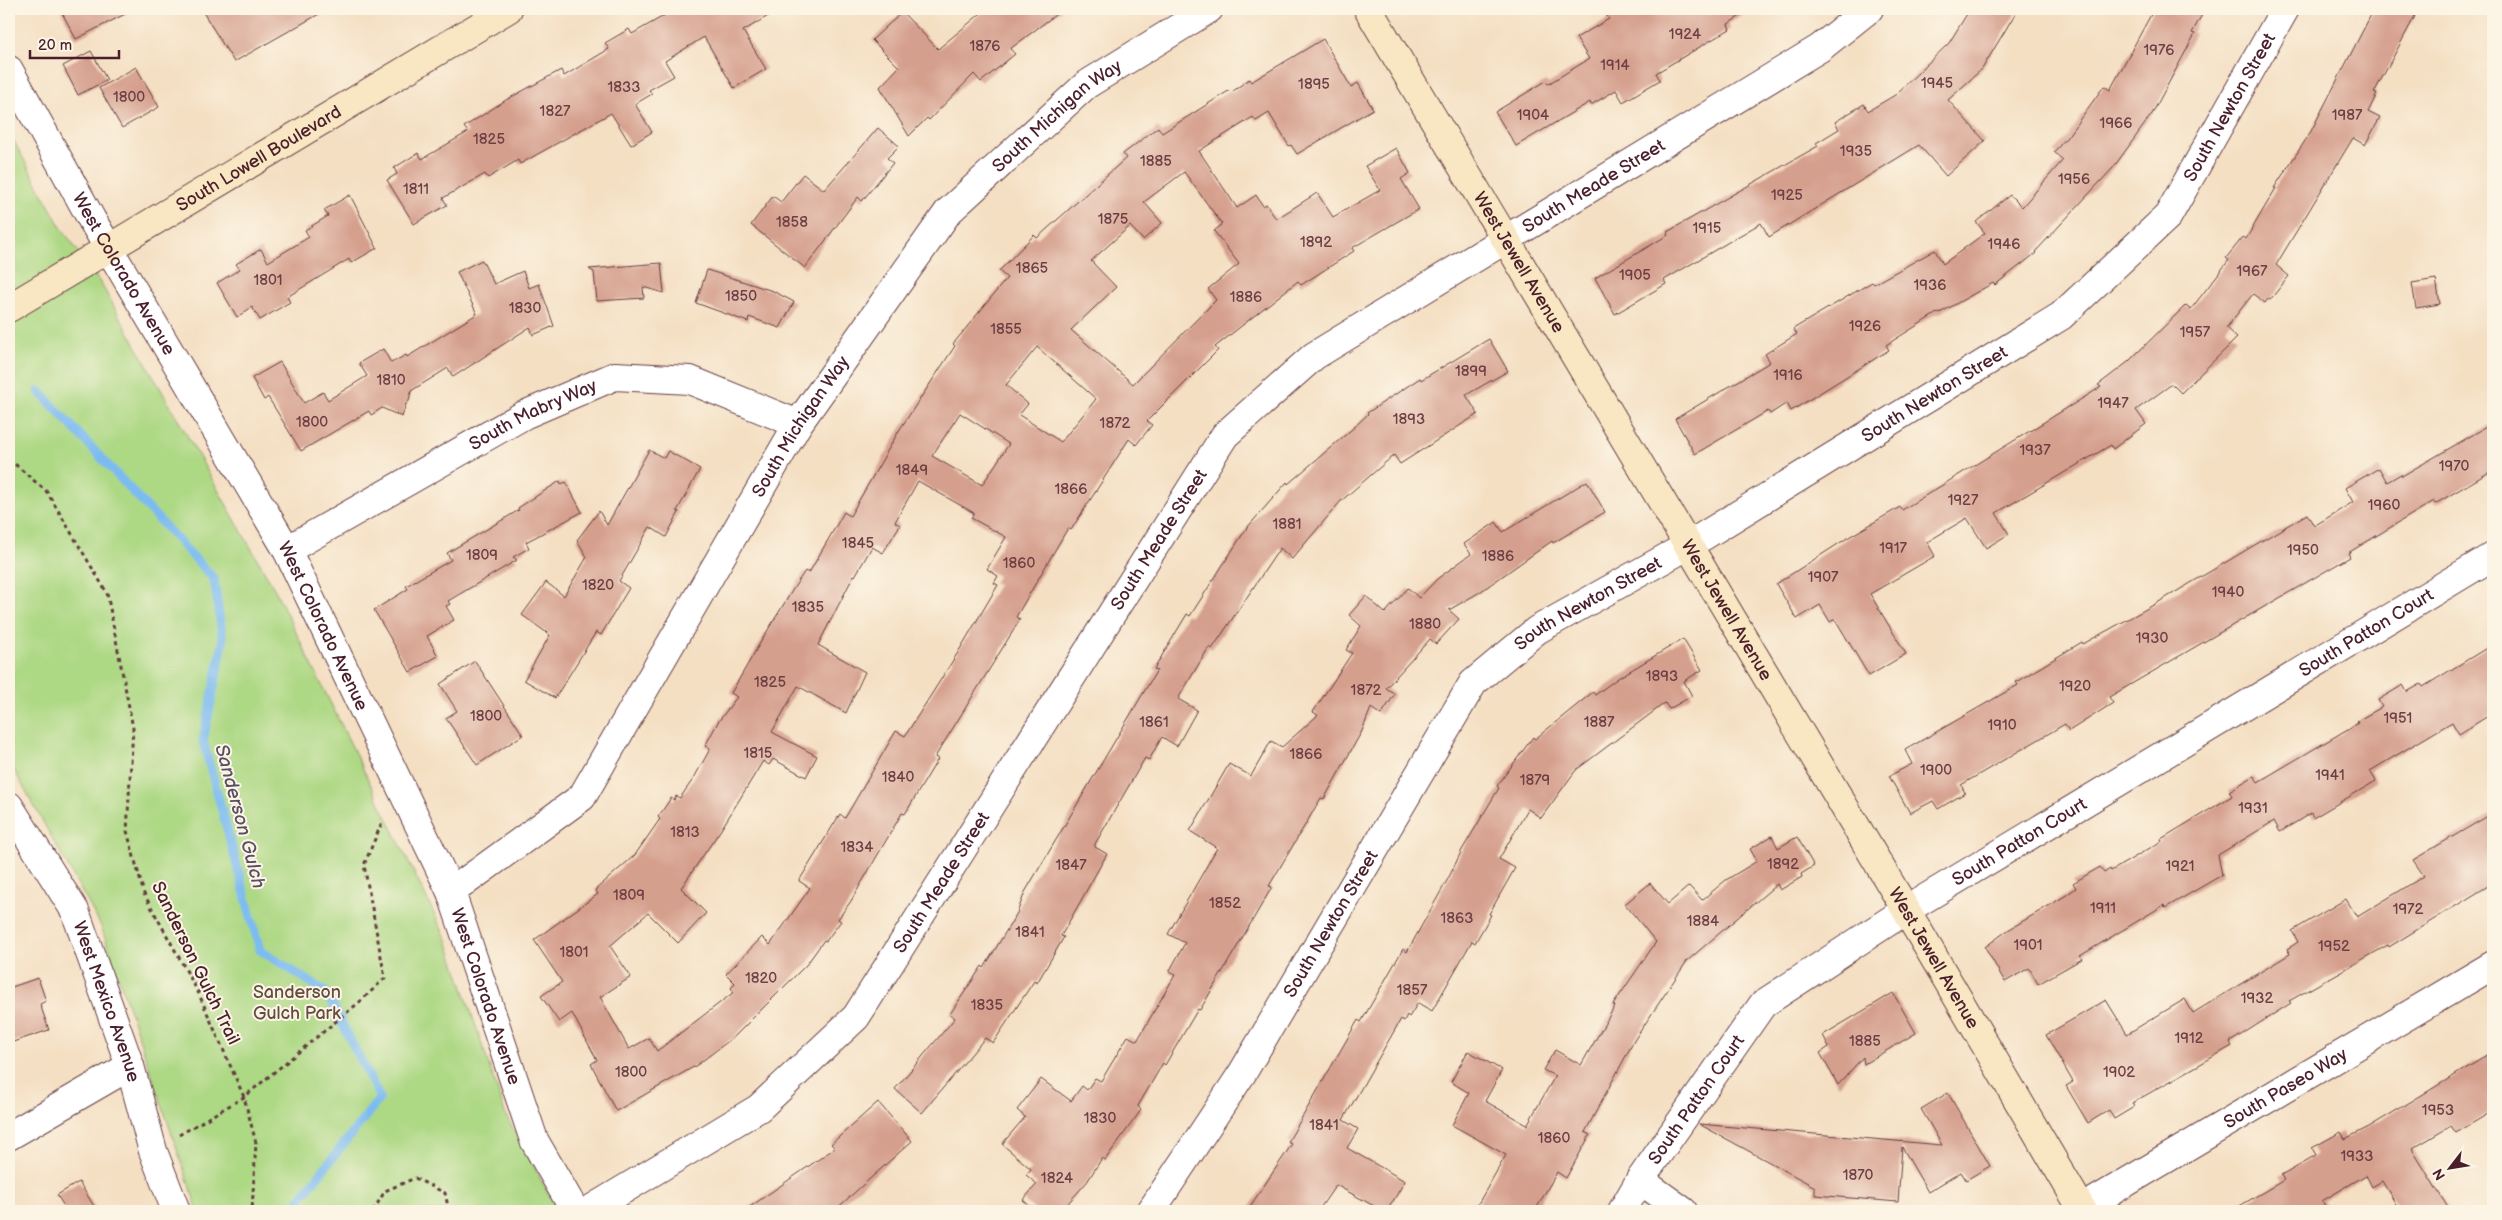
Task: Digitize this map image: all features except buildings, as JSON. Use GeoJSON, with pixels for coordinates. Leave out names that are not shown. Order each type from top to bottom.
{"type":"FeatureCollection","features":[{"type":"Feature","properties":{"kind":"main road","name":"South Lowell Boulevard"},"geometry":{"type":"LineString","coordinates":[[9,308],[508,9]]}},
{"type":"Feature","properties":{"kind":"main road","name":"West Jewell Avenue"},"geometry":{"type":"LineString","coordinates":[[1368,9],[1906,910],[2081,1211]]}},
{"type":"Feature","properties":{"kind":"street","name":"South Michigan Way"},"geometry":{"type":"LineString","coordinates":[[451,892],[582,797],[798,424],[948,212],[1086,85],[1209,9]]}},
{"type":"Feature","properties":{"kind":"street","name":"South Meade Street"},"geometry":{"type":"LineString","coordinates":[[588,1211],[759,1108],[856,1017],[1225,435],[1314,356],[1820,48],[1869,9]]}},
{"type":"Feature","properties":{"kind":"street","name":"South Newton Street"},"geometry":{"type":"LineString","coordinates":[[1151,1211],[1242,1072],[1473,683],[1537,630],[1689,545],[2060,316],[2168,216],[2285,9]]}},
{"type":"Feature","properties":{"kind":"street","name":"West Colorado Avenue"},"geometry":{"type":"LineString","coordinates":[[9,70],[108,248],[287,550],[451,892],[534,1140],[574,1211]]}},
{"type":"Feature","properties":{"kind":"street","name":"South Mabry Way"},"geometry":{"type":"LineString","coordinates":[[287,550],[524,414],[615,376],[690,380],[798,424]]}},
{"type":"Feature","properties":{"kind":"street","name":"South Patton Court"},"geometry":{"type":"LineString","coordinates":[[1622,1211],[1640,1180],[1763,1004],[1906,910],[2493,556]]}},
{"type":"Feature","properties":{"kind":"street","name":"West Mexico Avenue"},"geometry":{"type":"LineString","coordinates":[[9,806],[75,911],[130,1066],[153,1151],[176,1211]]}},
{"type":"Feature","properties":{"kind":"street","name":"South Paseo Way"},"geometry":{"type":"LineString","coordinates":[[2081,1211],[2493,965]]}},
{"type":"Feature","properties":{"kind":"street"},"geometry":{"type":"LineString","coordinates":[[9,1136],[130,1066]]}},
{"type":"Feature","properties":{"kind":"street"},"geometry":{"type":"LineString","coordinates":[[1640,1180],[1683,1211]]}},
{"type":"Feature","properties":{"kind":"path","name":"Sanderson Gulch Trail"},"geometry":{"type":"LineString","coordinates":[[9,459],[47,492],[107,593],[133,728],[127,831],[144,894],[198,992],[244,1097],[256,1144],[252,1211]]}},
{"type":"Feature","properties":{"kind":"path"},"geometry":{"type":"LineString","coordinates":[[153,1151],[244,1097],[362,1000],[385,978],[364,865],[399,783]]}},
{"type":"Feature","properties":{"kind":"path"},"geometry":{"type":"LineString","coordinates":[[373,1211],[385,1191],[415,1178],[445,1193],[449,1211]]}},
{"type":"Feature","properties":{"kind":"green space","name":"Sanderson Gulch Park"},"geometry":{"type":"Polygon","coordinates":[[[9,132],[60,226],[101,284],[276,592],[447,940],[506,1116],[558,1211],[198,1211],[101,926],[9,761],[9,132]]]}},
{"type":"Feature","properties":{"kind":"waterway","name":"Sanderson Gulch"},"geometry":{"type":"LineString","coordinates":[[39,391],[214,579],[223,642],[203,741],[260,950],[326,992],[380,1098],[300,1199],[298,1211]]}}]}
